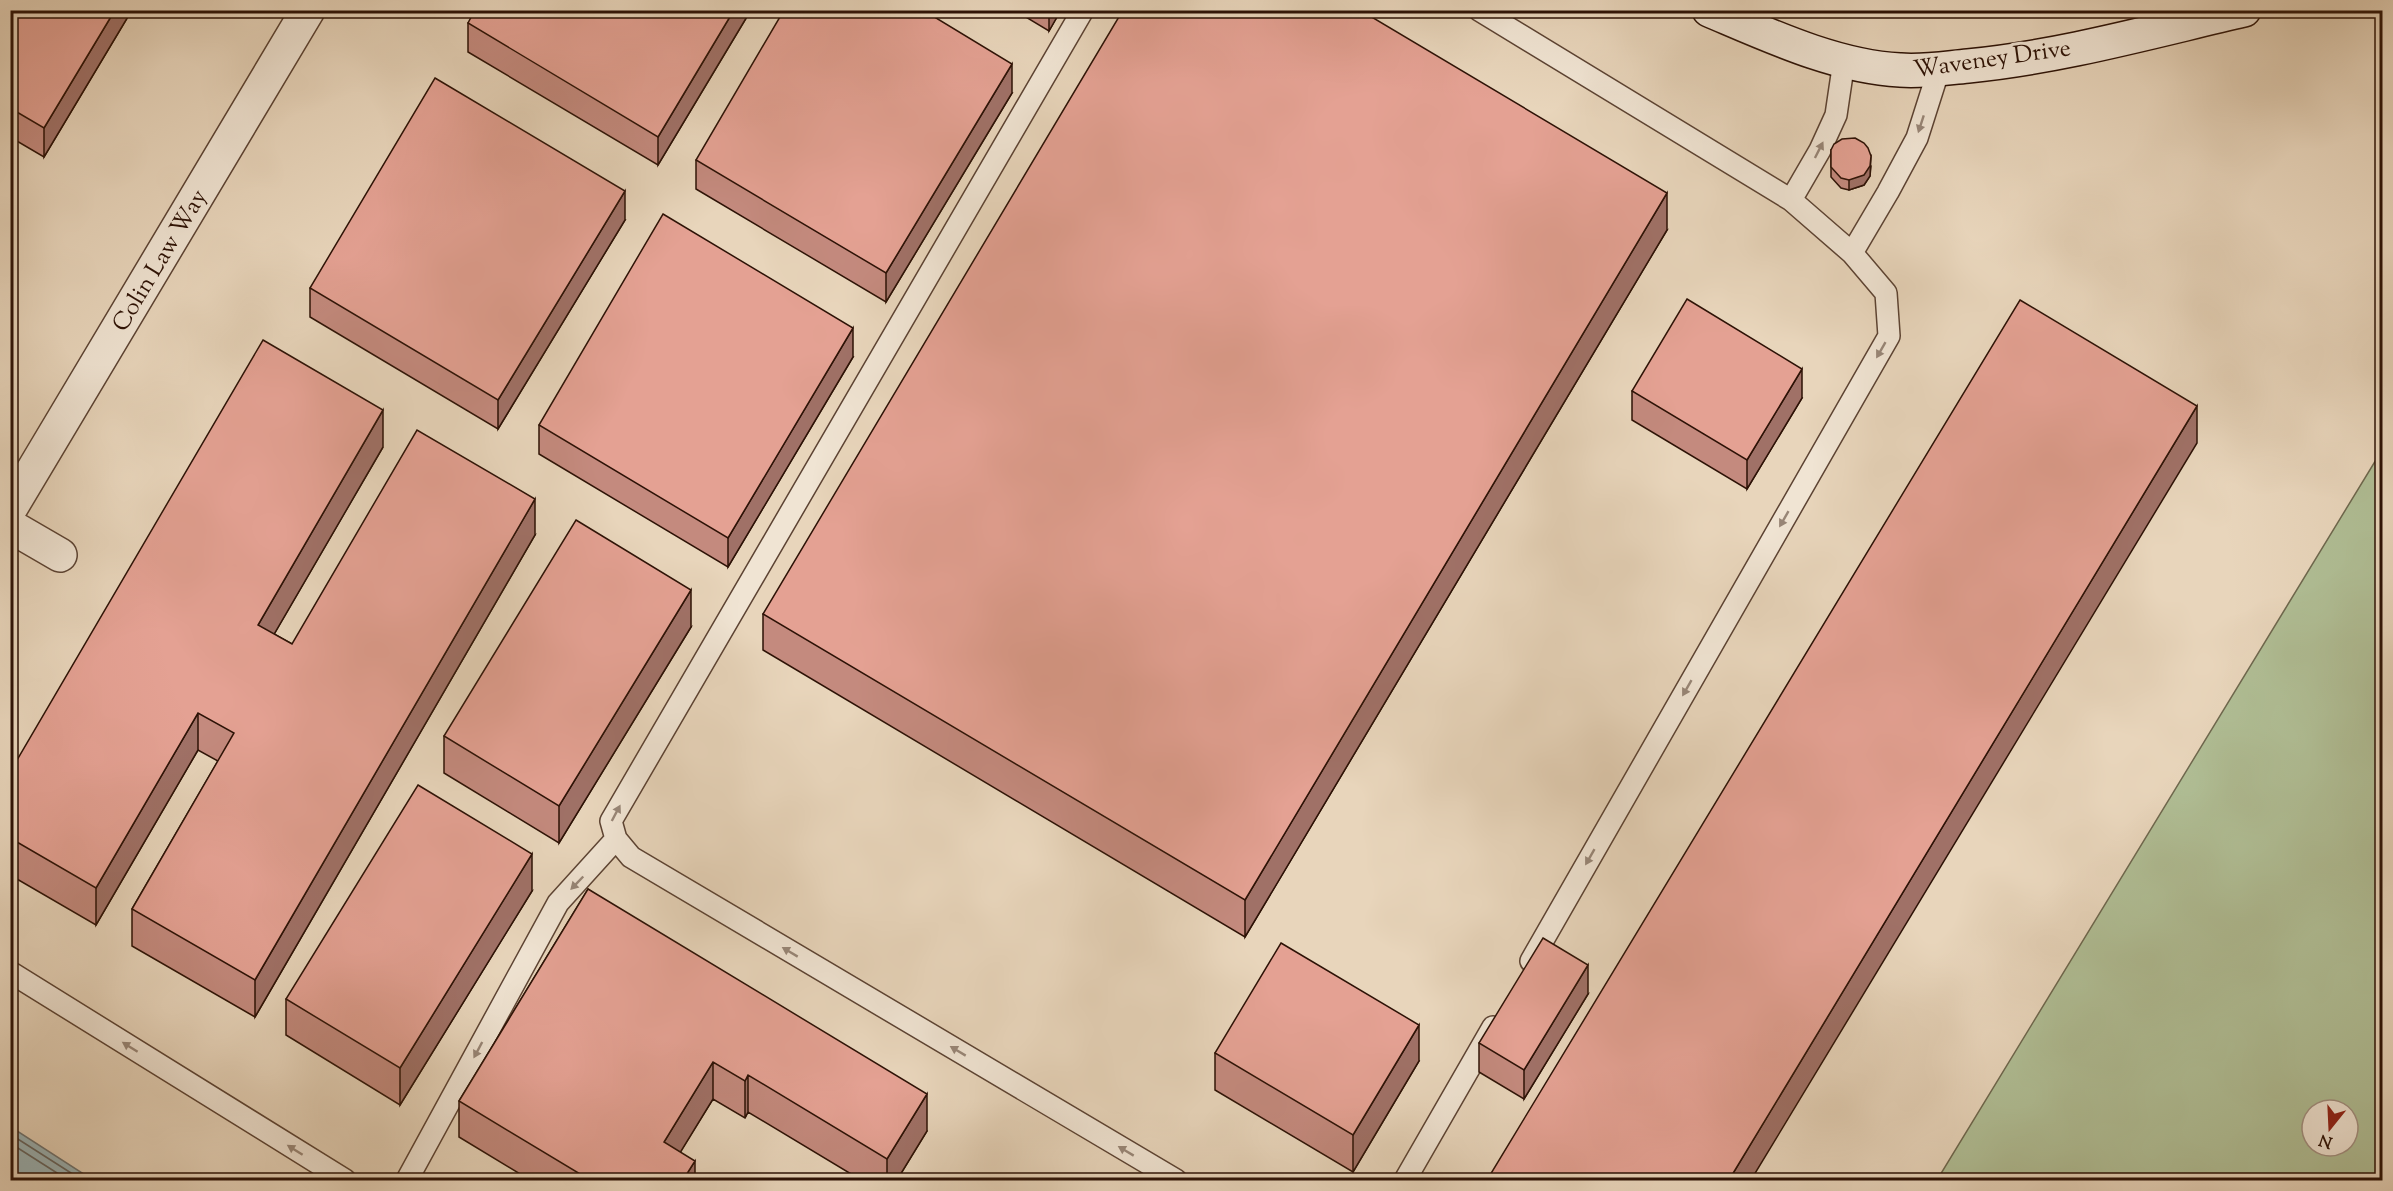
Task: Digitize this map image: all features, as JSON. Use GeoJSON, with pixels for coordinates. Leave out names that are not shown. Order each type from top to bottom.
{"type":"FeatureCollection","features":[{"type":"Feature","properties":{"kind":"street","name":"Colin Law Way"},"geometry":{"type":"LineString","coordinates":[[10,509],[308,10]]}},
{"type":"Feature","properties":{"kind":"street","name":"Waveney Drive"},"geometry":{"type":"LineString","coordinates":[[1709,10],[1766,34],[1844,61],[1899,70],[1939,69],[2036,57],[2244,10]]}},
{"type":"Feature","properties":{"kind":"street"},"geometry":{"type":"LineString","coordinates":[[10,526],[60,555]]}},
{"type":"Feature","properties":{"kind":"lane"},"geometry":{"type":"LineString","coordinates":[[1083,10],[611,821],[616,839],[631,858],[1176,1180]]}},
{"type":"Feature","properties":{"kind":"lane"},"geometry":{"type":"LineString","coordinates":[[1479,10],[1791,200],[1852,253],[1886,293],[1889,336],[1523,975]]}},
{"type":"Feature","properties":{"kind":"lane"},"geometry":{"type":"LineString","coordinates":[[1791,200],[1820,150],[1836,115],[1844,61]]}},
{"type":"Feature","properties":{"kind":"lane"},"geometry":{"type":"LineString","coordinates":[[1852,253],[1917,138],[1939,69]]}},
{"type":"Feature","properties":{"kind":"lane"},"geometry":{"type":"LineString","coordinates":[[407,1180],[558,903],[616,839]]}},
{"type":"Feature","properties":{"kind":"lane"},"geometry":{"type":"LineString","coordinates":[[10,972],[345,1180]]}},
{"type":"Feature","properties":{"kind":"lane"},"geometry":{"type":"LineString","coordinates":[[1405,1180],[1505,1005]]}},
{"type":"Feature","properties":{"kind":"green space"},"geometry":{"type":"Polygon","coordinates":[[[2382,450],[2382,1180],[1937,1180],[2382,450]]]}},
{"type":"Feature","properties":{"kind":"water"},"geometry":{"type":"Polygon","coordinates":[[[11,1127],[93,1180],[11,1180],[11,1127]]]}},
{"type":"Feature","properties":{"kind":"building"},"geometry":{"type":"Polygon","coordinates":[[[10,10],[115,10],[44,128],[10,108],[10,10]]]}},
{"type":"Feature","properties":{"kind":"building"},"geometry":{"type":"Polygon","coordinates":[[[475,10],[734,10],[658,137],[468,23],[475,10]]]}},
{"type":"Feature","properties":{"kind":"building"},"geometry":{"type":"Polygon","coordinates":[[[784,10],[923,10],[1012,64],[886,273],[696,160],[784,10]]]}},
{"type":"Feature","properties":{"kind":"building"},"geometry":{"type":"Polygon","coordinates":[[[1123,10],[1360,10],[1667,193],[1245,900],[763,614],[1123,10]]]}},
{"type":"Feature","properties":{"kind":"building"},"geometry":{"type":"Polygon","coordinates":[[[435,78],[625,191],[498,400],[310,288],[435,78]]]}},
{"type":"Feature","properties":{"kind":"building"},"geometry":{"type":"Polygon","coordinates":[[[1855,138],[1868,148],[1871,156],[1870,166],[1864,175],[1849,180],[1841,178],[1831,167],[1831,150],[1834,144],[1842,139],[1855,138]]]}},
{"type":"Feature","properties":{"kind":"building"},"geometry":{"type":"Polygon","coordinates":[[[663,214],[853,328],[728,538],[539,425],[663,214]]]}},
{"type":"Feature","properties":{"kind":"building"},"geometry":{"type":"Polygon","coordinates":[[[1687,299],[1802,369],[1747,460],[1632,391],[1687,299]]]}},
{"type":"Feature","properties":{"kind":"building"},"geometry":{"type":"Polygon","coordinates":[[[2020,300],[2197,406],[1729,1180],[1487,1180],[2020,300]]]}},
{"type":"Feature","properties":{"kind":"building"},"geometry":{"type":"Polygon","coordinates":[[[263,340],[383,410],[258,625],[292,644],[417,430],[535,499],[255,980],[132,909],[234,733],[198,713],[96,888],[10,838],[10,772],[263,340]]]}},
{"type":"Feature","properties":{"kind":"building"},"geometry":{"type":"Polygon","coordinates":[[[576,520],[691,590],[559,806],[444,736],[576,520]]]}},
{"type":"Feature","properties":{"kind":"building"},"geometry":{"type":"Polygon","coordinates":[[[418,785],[532,854],[400,1068],[286,999],[418,785]]]}},
{"type":"Feature","properties":{"kind":"building"},"geometry":{"type":"Polygon","coordinates":[[[588,889],[927,1094],[887,1159],[748,1075],[745,1081],[713,1062],[664,1142],[695,1161],[683,1180],[590,1180],[459,1101],[588,889]]]}},
{"type":"Feature","properties":{"kind":"building"},"geometry":{"type":"Polygon","coordinates":[[[1543,938],[1588,965],[1524,1070],[1479,1043],[1543,938]]]}},
{"type":"Feature","properties":{"kind":"building"},"geometry":{"type":"Polygon","coordinates":[[[1281,943],[1419,1025],[1353,1135],[1215,1053],[1281,943]]]}}]}
